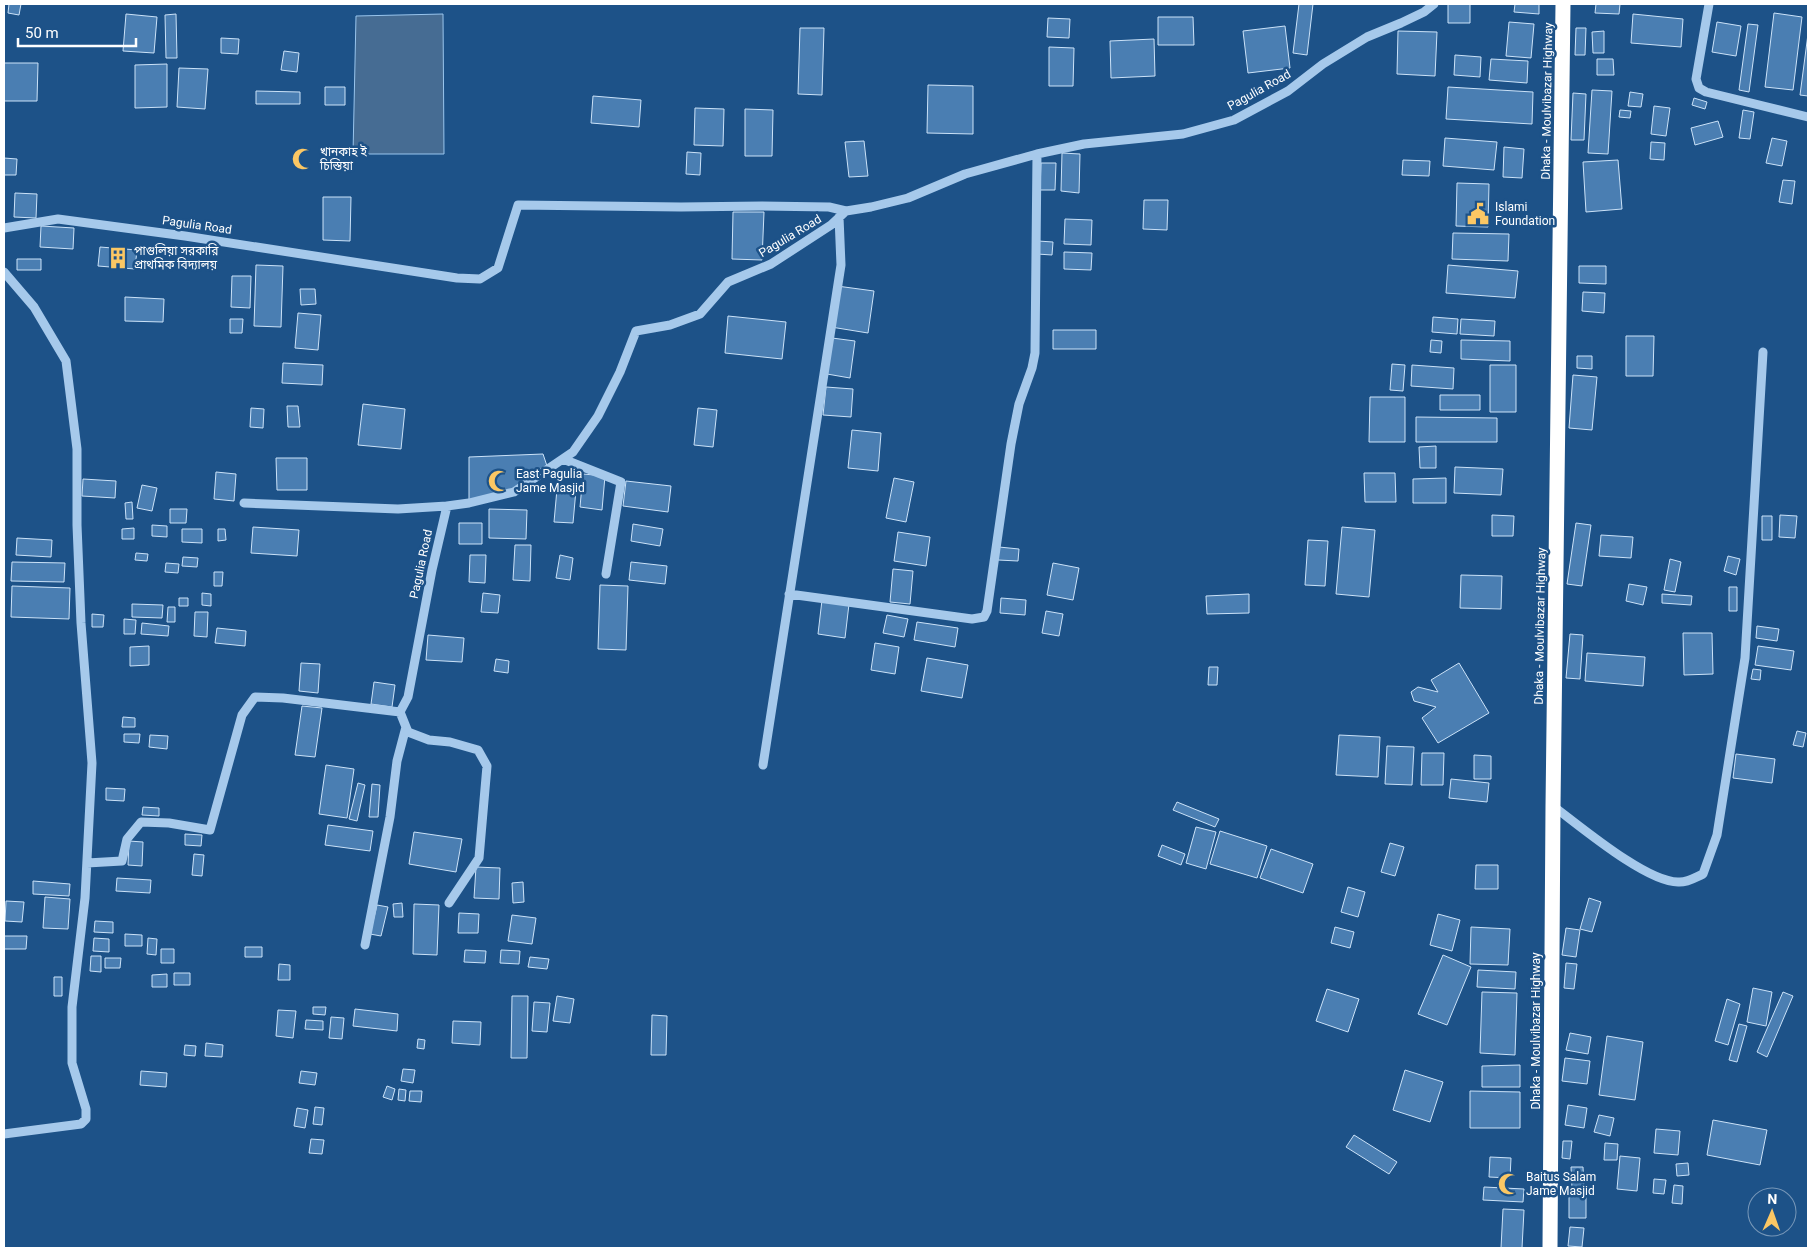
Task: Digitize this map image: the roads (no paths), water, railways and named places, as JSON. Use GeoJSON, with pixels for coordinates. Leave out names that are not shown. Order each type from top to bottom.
{"type":"FeatureCollection","features":[{"type":"Feature","properties":{"kind":"highway","name":"Dhaka - Moulvibazar Highway"},"geometry":{"type":"LineString","coordinates":[[1550,1248],[1553,806],[1563,4]]}},
{"type":"Feature","properties":{"kind":"street","name":"Pagulia Road"},"geometry":{"type":"LineString","coordinates":[[400,712],[408,697],[432,570],[447,506],[469,503],[514,492],[573,452],[598,416],[620,372],[636,331],[670,325],[700,314],[728,282],[771,264],[831,226],[842,214],[908,198],[965,174],[1037,154],[1084,144],[1183,134],[1234,120],[1288,91],[1323,64],[1367,37],[1424,12],[1434,4]]}},
{"type":"Feature","properties":{"kind":"street"},"geometry":{"type":"LineString","coordinates":[[1709,4],[1696,79],[1699,88],[1706,92],[1808,117]]}},
{"type":"Feature","properties":{"kind":"street"},"geometry":{"type":"LineString","coordinates":[[789,594],[972,619],[984,617],[987,611],[1011,444],[1019,404],[1032,368],[1035,353],[1037,154]]}},
{"type":"Feature","properties":{"kind":"street","name":"Pagulia Road"},"geometry":{"type":"LineString","coordinates":[[4,228],[58,219],[457,278],[480,279],[498,268],[518,205],[829,207],[842,214]]}},
{"type":"Feature","properties":{"kind":"street"},"geometry":{"type":"LineString","coordinates":[[763,765],[841,265],[842,214]]}},
{"type":"Feature","properties":{"kind":"street"},"geometry":{"type":"LineString","coordinates":[[4,272],[34,307],[66,362],[77,449],[77,525],[81,623],[92,763],[85,898],[72,1007],[72,1063],[86,1109],[86,1120],[81,1124],[4,1134]]}},
{"type":"Feature","properties":{"kind":"street"},"geometry":{"type":"LineString","coordinates":[[1553,806],[1638,868],[1661,878],[1678,882],[1690,880],[1703,874],[1717,835],[1745,658],[1763,352]]}},
{"type":"Feature","properties":{"kind":"street"},"geometry":{"type":"LineString","coordinates":[[563,459],[621,482],[606,574]]}},
{"type":"Feature","properties":{"kind":"street"},"geometry":{"type":"LineString","coordinates":[[244,503],[398,509],[447,506]]}},
{"type":"Feature","properties":{"kind":"street"},"geometry":{"type":"LineString","coordinates":[[87,863],[122,860],[127,839],[141,822],[210,830],[242,715],[256,698],[283,698],[400,712],[408,732],[429,740],[450,742],[478,750],[487,766],[479,858],[449,903]]}},
{"type":"Feature","properties":{"kind":"street"},"geometry":{"type":"LineString","coordinates":[[365,945],[390,817],[397,761],[406,727]]}},
{"type":"Feature","properties":{"kind":"water"},"geometry":{"type":"Polygon","coordinates":[[[443,14],[444,154],[353,154],[356,16],[443,14]]]}},
{"type":"Feature","properties":{"kind":"place","name":"খানকাহ ই চিস্তিয়া"},"geometry":{"type":"Point","coordinates":[303,159]}},
{"type":"Feature","properties":{"kind":"place","name":"Islami Foundation"},"geometry":{"type":"Point","coordinates":[1478,214]}},
{"type":"Feature","properties":{"kind":"place","name":"পাগুলিয়া সরকারি প্রাথমিক বিদ্যালয়"},"geometry":{"type":"Point","coordinates":[118,258]}},
{"type":"Feature","properties":{"kind":"place","name":"East Pagulia Jame Masjid"},"geometry":{"type":"Point","coordinates":[499,481]}},
{"type":"Feature","properties":{"kind":"place","name":"Baitus Salam Jame Masjid"},"geometry":{"type":"Point","coordinates":[1509,1184]}}]}
